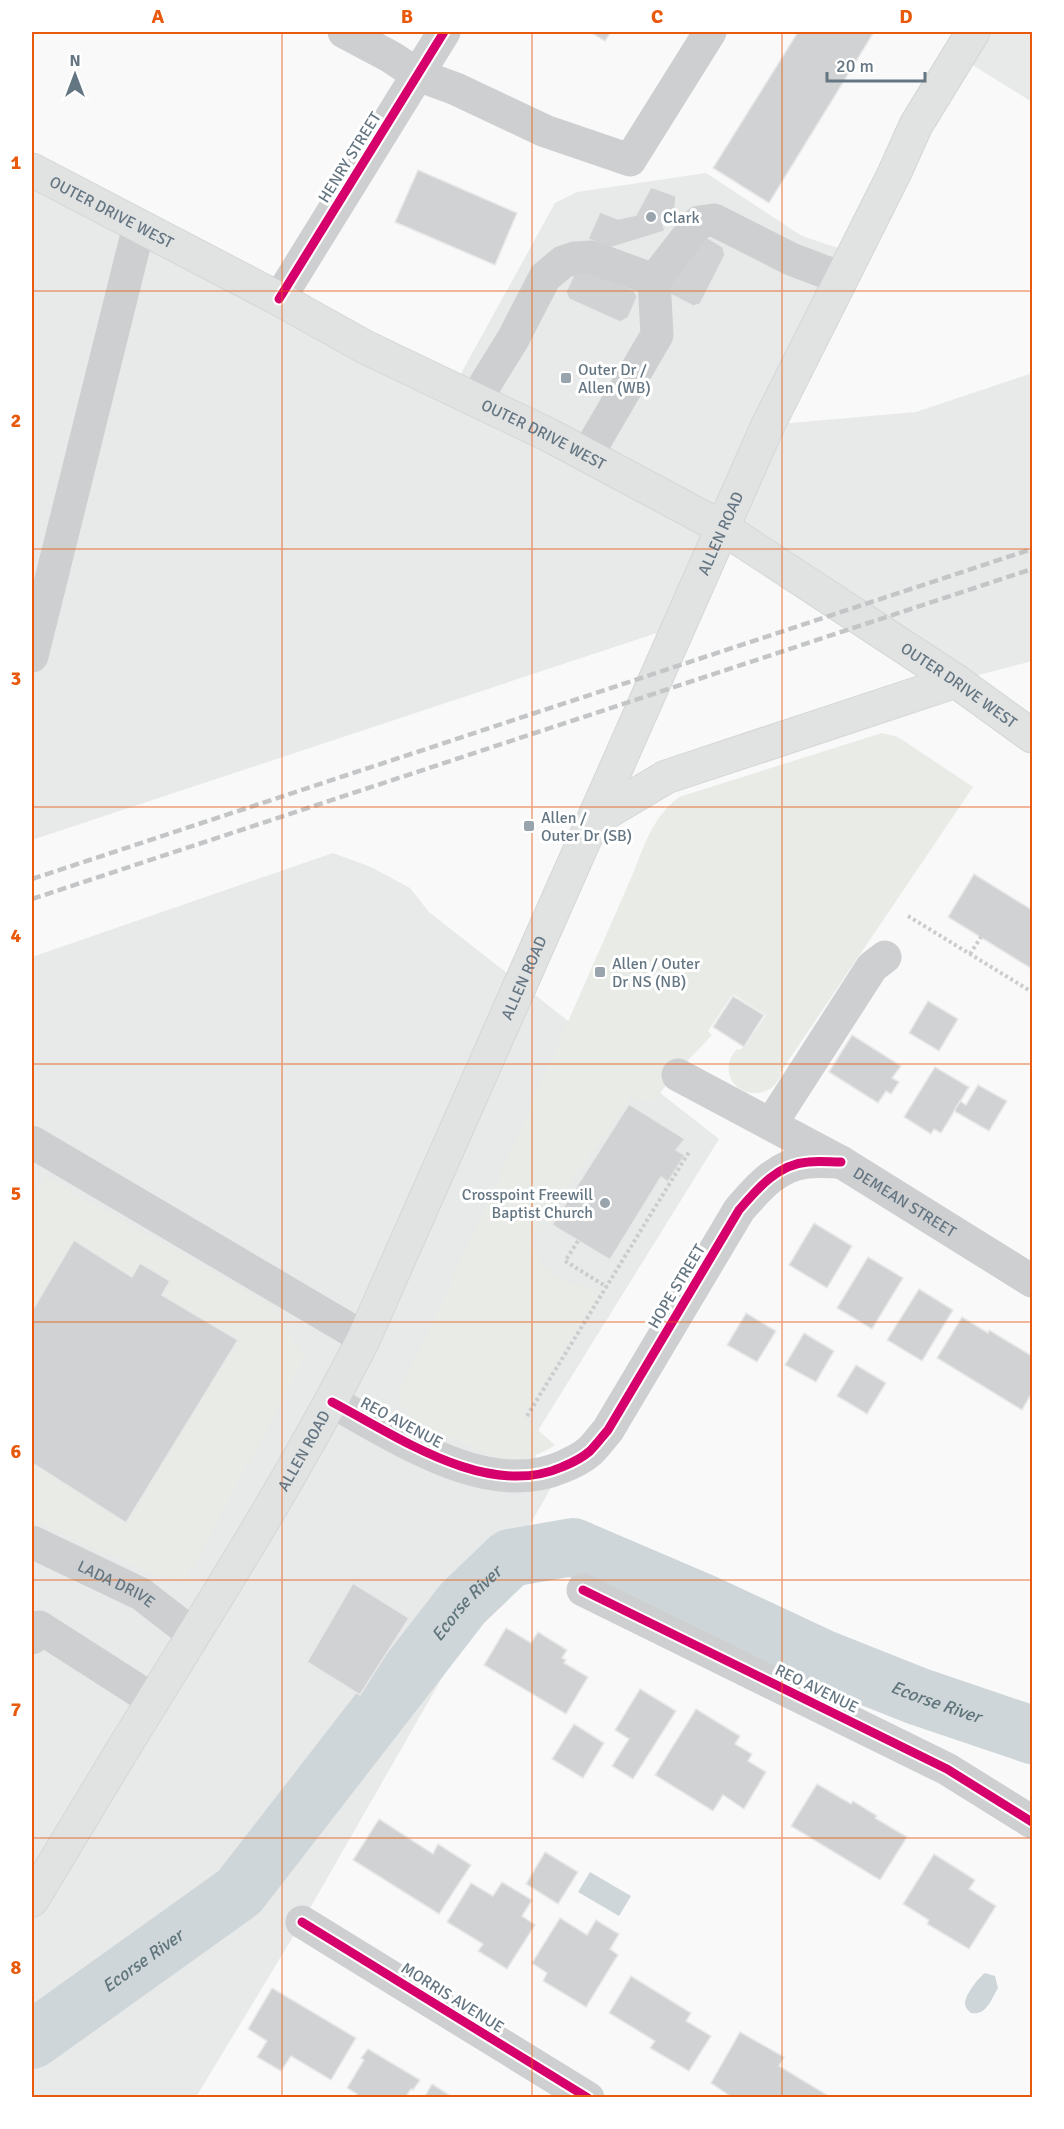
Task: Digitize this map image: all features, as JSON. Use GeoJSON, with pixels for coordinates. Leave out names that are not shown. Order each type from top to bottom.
{"type":"FeatureCollection","features":[{"type":"Feature","properties":{"kind":"main road","name":"ALLEN ROAD"},"geometry":{"type":"LineString","coordinates":[[32,1896],[194,1635],[332,1402],[364,1338],[768,425],[894,174],[916,125],[973,32]]}},
{"type":"Feature","properties":{"kind":"main road","name":"OUTER DRIVE WEST"},"geometry":{"type":"LineString","coordinates":[[32,170],[279,299],[365,347],[587,455],[723,528],[956,681],[1032,736]]}},
{"type":"Feature","properties":{"kind":"main road"},"geometry":{"type":"LineString","coordinates":[[594,820],[666,777],[956,681]]}},
{"type":"Feature","properties":{"kind":"street"},"geometry":{"type":"LineString","coordinates":[[344,32],[391,57],[418,75],[456,88],[545,131],[630,160],[710,32]]}},
{"type":"Feature","properties":{"kind":"street","name":"HENRY STREET"},"geometry":{"type":"LineString","coordinates":[[279,299],[444,32]]}},
{"type":"Feature","properties":{"kind":"street"},"geometry":{"type":"LineString","coordinates":[[587,455],[657,335],[654,280],[699,222],[714,220],[791,259],[841,278]]}},
{"type":"Feature","properties":{"kind":"street"},"geometry":{"type":"LineString","coordinates":[[32,656],[139,226]]}},
{"type":"Feature","properties":{"kind":"street"},"geometry":{"type":"LineString","coordinates":[[476,399],[513,339],[545,277],[563,262],[575,258],[591,257],[654,280]]}},
{"type":"Feature","properties":{"kind":"street"},"geometry":{"type":"LineString","coordinates":[[771,1124],[872,968],[885,957]]}},
{"type":"Feature","properties":{"kind":"street","name":"DEMEAN STREET"},"geometry":{"type":"LineString","coordinates":[[678,1075],[841,1162],[1032,1281]]}},
{"type":"Feature","properties":{"kind":"street"},"geometry":{"type":"LineString","coordinates":[[32,1142],[364,1338]]}},
{"type":"Feature","properties":{"kind":"street","name":"HOPE STREET"},"geometry":{"type":"LineString","coordinates":[[563,1467],[590,1451],[608,1430],[739,1210],[762,1183],[788,1168],[806,1162],[841,1162]]}},
{"type":"Feature","properties":{"kind":"street","name":"REO AVENUE"},"geometry":{"type":"LineString","coordinates":[[332,1402],[443,1461],[503,1477],[546,1474],[563,1467]]}},
{"type":"Feature","properties":{"kind":"street","name":"LADA DRIVE"},"geometry":{"type":"LineString","coordinates":[[32,1542],[141,1594],[194,1635]]}},
{"type":"Feature","properties":{"kind":"street","name":"REO AVENUE"},"geometry":{"type":"LineString","coordinates":[[583,1590],[947,1769],[1032,1822]]}},
{"type":"Feature","properties":{"kind":"street"},"geometry":{"type":"LineString","coordinates":[[34,1629],[153,1700]]}},
{"type":"Feature","properties":{"kind":"street","name":"MORRIS AVENUE"},"geometry":{"type":"LineString","coordinates":[[302,1922],[588,2097]]}},
{"type":"Feature","properties":{"kind":"path"},"geometry":{"type":"LineString","coordinates":[[908,916],[1032,992]]}},
{"type":"Feature","properties":{"kind":"path"},"geometry":{"type":"LineString","coordinates":[[970,954],[981,937]]}},
{"type":"Feature","properties":{"kind":"path"},"geometry":{"type":"LineString","coordinates":[[527,1416],[689,1152]]}},
{"type":"Feature","properties":{"kind":"path"},"geometry":{"type":"LineString","coordinates":[[578,1241],[565,1262],[607,1287]]}},
{"type":"Feature","properties":{"kind":"shaded area"},"geometry":{"type":"Polygon","coordinates":[[[973,32],[1032,32],[1032,102],[958,56],[973,32]]]}},
{"type":"Feature","properties":{"kind":"shaded area"},"geometry":{"type":"Polygon","coordinates":[[[706,173],[802,236],[853,253],[768,425],[916,412],[1032,373],[1032,661],[956,681],[724,528],[681,625],[32,840],[32,182],[453,388],[555,203],[577,192],[706,173]]]}},
{"type":"Feature","properties":{"kind":"shaded area"},"geometry":{"type":"Polygon","coordinates":[[[882,733],[898,737],[973,787],[780,1073],[779,1080],[768,1090],[758,1093],[740,1089],[730,1076],[731,1058],[737,1049],[740,1050],[747,1044],[766,1015],[733,994],[708,1031],[712,1035],[676,1073],[652,1103],[631,1097],[531,1238],[537,1256],[559,1278],[568,1283],[601,1291],[523,1417],[555,1445],[534,1455],[510,1459],[490,1454],[415,1419],[405,1409],[398,1396],[498,1181],[655,823],[669,805],[679,797],[882,733]]]}},
{"type":"Feature","properties":{"kind":"shaded area"},"geometry":{"type":"Polygon","coordinates":[[[333,853],[371,867],[410,888],[429,912],[719,1139],[529,1445],[546,1474],[563,1467],[302,1922],[196,2097],[32,2097],[32,957],[333,853]]]}},
{"type":"Feature","properties":{"kind":"shaded area"},"geometry":{"type":"Polygon","coordinates":[[[46,1177],[271,1305],[305,1358],[185,1581],[152,1574],[32,1519],[32,1197],[46,1177]]]}},
{"type":"Feature","properties":{"kind":"shaded area"},"geometry":{"type":"Polygon","coordinates":[[[590,1872],[631,1896],[619,1916],[578,1892],[590,1872]]]}},
{"type":"Feature","properties":{"kind":"shaded area"},"geometry":{"type":"Polygon","coordinates":[[[985,1973],[995,1976],[998,1988],[984,2010],[971,2013],[965,2004],[967,1996],[985,1973]]]}},
{"type":"Feature","properties":{"kind":"building"},"geometry":{"type":"Polygon","coordinates":[[[590,32],[611,32],[605,41],[590,32]]]}},
{"type":"Feature","properties":{"kind":"building"},"geometry":{"type":"Polygon","coordinates":[[[798,32],[874,32],[769,203],[713,168],[798,32]]]}},
{"type":"Feature","properties":{"kind":"building"},"geometry":{"type":"Polygon","coordinates":[[[418,170],[517,213],[495,265],[395,222],[418,170]]]}},
{"type":"Feature","properties":{"kind":"building","name":"Clark"},"geometry":{"type":"Polygon","coordinates":[[[651,187],[676,196],[674,219],[662,221],[665,231],[610,248],[588,239],[600,212],[618,219],[636,215],[651,187]]]}},
{"type":"Feature","properties":{"kind":"building"},"geometry":{"type":"Polygon","coordinates":[[[705,236],[723,247],[725,255],[700,304],[693,306],[670,294],[668,287],[705,236]]]}},
{"type":"Feature","properties":{"kind":"building"},"geometry":{"type":"Polygon","coordinates":[[[584,268],[634,290],[637,297],[628,318],[620,322],[569,299],[566,292],[576,270],[584,268]]]}},
{"type":"Feature","properties":{"kind":"building"},"geometry":{"type":"Polygon","coordinates":[[[974,874],[1032,910],[1032,969],[948,917],[974,874]]]}},
{"type":"Feature","properties":{"kind":"building"},"geometry":{"type":"Polygon","coordinates":[[[733,996],[764,1015],[744,1047],[713,1027],[733,996]]]}},
{"type":"Feature","properties":{"kind":"building"},"geometry":{"type":"Polygon","coordinates":[[[928,1001],[958,1019],[939,1051],[909,1033],[928,1001]]]}},
{"type":"Feature","properties":{"kind":"building"},"geometry":{"type":"Polygon","coordinates":[[[852,1035],[901,1066],[892,1078],[899,1082],[891,1094],[886,1091],[878,1103],[829,1072],[852,1035]]]}},
{"type":"Feature","properties":{"kind":"building"},"geometry":{"type":"Polygon","coordinates":[[[935,1067],[969,1087],[941,1133],[934,1129],[931,1134],[904,1117],[935,1067]]]}},
{"type":"Feature","properties":{"kind":"building"},"geometry":{"type":"Polygon","coordinates":[[[978,1085],[1007,1101],[989,1131],[954,1111],[960,1101],[966,1105],[978,1085]]]}},
{"type":"Feature","properties":{"kind":"building","name":"Crosspoint Freewill Baptist Church"},"geometry":{"type":"Polygon","coordinates":[[[629,1104],[685,1139],[676,1150],[685,1155],[668,1182],[661,1177],[610,1260],[552,1225],[629,1104]]]}},
{"type":"Feature","properties":{"kind":"building"},"geometry":{"type":"Polygon","coordinates":[[[814,1223],[852,1246],[827,1288],[789,1265],[814,1223]]]}},
{"type":"Feature","properties":{"kind":"building"},"geometry":{"type":"Polygon","coordinates":[[[74,1240],[132,1277],[140,1263],[170,1281],[162,1295],[238,1340],[126,1523],[32,1463],[32,1311],[74,1240]]]}},
{"type":"Feature","properties":{"kind":"building"},"geometry":{"type":"Polygon","coordinates":[[[868,1257],[903,1278],[872,1329],[837,1308],[868,1257]]]}},
{"type":"Feature","properties":{"kind":"building"},"geometry":{"type":"Polygon","coordinates":[[[919,1289],[953,1310],[922,1361],[887,1340],[919,1289]]]}},
{"type":"Feature","properties":{"kind":"building"},"geometry":{"type":"Polygon","coordinates":[[[746,1313],[776,1331],[757,1362],[727,1345],[746,1313]]]}},
{"type":"Feature","properties":{"kind":"building"},"geometry":{"type":"Polygon","coordinates":[[[962,1317],[1032,1356],[1032,1392],[1022,1410],[937,1358],[962,1317]]]}},
{"type":"Feature","properties":{"kind":"building"},"geometry":{"type":"Polygon","coordinates":[[[804,1333],[834,1351],[816,1382],[785,1365],[804,1333]]]}},
{"type":"Feature","properties":{"kind":"building"},"geometry":{"type":"Polygon","coordinates":[[[856,1365],[886,1383],[867,1414],[837,1396],[856,1365]]]}},
{"type":"Feature","properties":{"kind":"building"},"geometry":{"type":"Polygon","coordinates":[[[353,1583],[409,1618],[360,1695],[307,1662],[353,1583]]]}},
{"type":"Feature","properties":{"kind":"building"},"geometry":{"type":"Polygon","coordinates":[[[506,1628],[531,1643],[538,1632],[567,1650],[562,1658],[566,1660],[564,1663],[588,1677],[566,1714],[484,1665],[506,1628]]]}},
{"type":"Feature","properties":{"kind":"building"},"geometry":{"type":"Polygon","coordinates":[[[640,1689],[676,1711],[633,1779],[612,1766],[629,1739],[615,1730],[640,1689]]]}},
{"type":"Feature","properties":{"kind":"building"},"geometry":{"type":"Polygon","coordinates":[[[696,1709],[740,1736],[735,1744],[752,1754],[748,1761],[766,1772],[744,1809],[723,1795],[713,1811],[655,1775],[696,1709]]]}},
{"type":"Feature","properties":{"kind":"building"},"geometry":{"type":"Polygon","coordinates":[[[574,1724],[604,1743],[583,1778],[552,1759],[574,1724]]]}},
{"type":"Feature","properties":{"kind":"building"},"geometry":{"type":"Polygon","coordinates":[[[817,1784],[851,1804],[853,1801],[877,1816],[875,1818],[907,1837],[880,1880],[791,1826],[817,1784]]]}},
{"type":"Feature","properties":{"kind":"building"},"geometry":{"type":"Polygon","coordinates":[[[379,1819],[433,1854],[438,1844],[471,1865],[439,1914],[353,1860],[379,1819]]]}},
{"type":"Feature","properties":{"kind":"building"},"geometry":{"type":"Polygon","coordinates":[[[545,1852],[578,1872],[558,1904],[526,1884],[545,1852]]]}},
{"type":"Feature","properties":{"kind":"building"},"geometry":{"type":"Polygon","coordinates":[[[934,1854],[975,1880],[969,1889],[996,1906],[969,1949],[927,1924],[929,1920],[903,1904],[934,1854]]]}},
{"type":"Feature","properties":{"kind":"building"},"geometry":{"type":"Polygon","coordinates":[[[502,1882],[532,1900],[522,1916],[535,1925],[507,1969],[478,1951],[483,1944],[447,1922],[471,1883],[493,1896],[502,1882]]]}},
{"type":"Feature","properties":{"kind":"building"},"geometry":{"type":"Polygon","coordinates":[[[560,1918],[587,1935],[596,1920],[619,1934],[610,1949],[618,1955],[586,2007],[543,1981],[547,1973],[532,1963],[560,1918]]]}},
{"type":"Feature","properties":{"kind":"building"},"geometry":{"type":"Polygon","coordinates":[[[631,1976],[691,2013],[686,2021],[711,2036],[689,2071],[650,2048],[655,2041],[609,2013],[631,1976]]]}},
{"type":"Feature","properties":{"kind":"building"},"geometry":{"type":"Polygon","coordinates":[[[272,1988],[356,2038],[331,2080],[291,2056],[281,2071],[257,2057],[267,2041],[248,2029],[272,1988]]]}},
{"type":"Feature","properties":{"kind":"building"},"geometry":{"type":"Polygon","coordinates":[[[740,2032],[784,2057],[779,2066],[832,2098],[733,2098],[711,2083],[740,2032]]]}},
{"type":"Feature","properties":{"kind":"building"},"geometry":{"type":"Polygon","coordinates":[[[368,2049],[420,2080],[405,2098],[355,2098],[357,2094],[347,2088],[364,2060],[361,2058],[368,2049]]]}},
{"type":"Feature","properties":{"kind":"building"},"geometry":{"type":"Polygon","coordinates":[[[432,2084],[454,2098],[424,2098],[432,2084]]]}},
{"type":"Feature","properties":{"kind":"waterway","name":"Ecorse River"},"geometry":{"type":"LineString","coordinates":[[32,2040],[239,1892],[463,1603],[510,1558],[573,1547],[706,1604],[824,1659],[917,1696],[1032,1735]]}},
{"type":"Feature","properties":{"kind":"railway"},"geometry":{"type":"LineString","coordinates":[[32,879],[1032,549]]}},
{"type":"Feature","properties":{"kind":"railway"},"geometry":{"type":"LineString","coordinates":[[32,899],[1032,569]]}},
{"type":"Feature","properties":{"kind":"cycle path"},"geometry":{"type":"LineString","coordinates":[[279,299],[444,32]]}},
{"type":"Feature","properties":{"kind":"cycle path"},"geometry":{"type":"LineString","coordinates":[[332,1402],[443,1460],[473,1470],[504,1476],[533,1475],[569,1464],[590,1451],[608,1430],[739,1210],[753,1194],[787,1167],[808,1162],[841,1162]]}},
{"type":"Feature","properties":{"kind":"cycle path"},"geometry":{"type":"LineString","coordinates":[[583,1590],[947,1769],[1032,1822]]}},
{"type":"Feature","properties":{"kind":"cycle path"},"geometry":{"type":"LineString","coordinates":[[302,1922],[588,2098]]}},
{"type":"Feature","properties":{"kind":"place","name":"Clark"},"geometry":{"type":"Point","coordinates":[651,217]}},
{"type":"Feature","properties":{"kind":"place","name":"Outer Dr / Allen (WB)"},"geometry":{"type":"Point","coordinates":[566,378]}},
{"type":"Feature","properties":{"kind":"place","name":"Allen / Outer Dr (SB)"},"geometry":{"type":"Point","coordinates":[529,826]}},
{"type":"Feature","properties":{"kind":"place","name":"Allen / Outer Dr NS (NB)"},"geometry":{"type":"Point","coordinates":[600,972]}},
{"type":"Feature","properties":{"kind":"place","name":"Crosspoint Freewill Baptist Church"},"geometry":{"type":"Point","coordinates":[605,1203]}}]}
